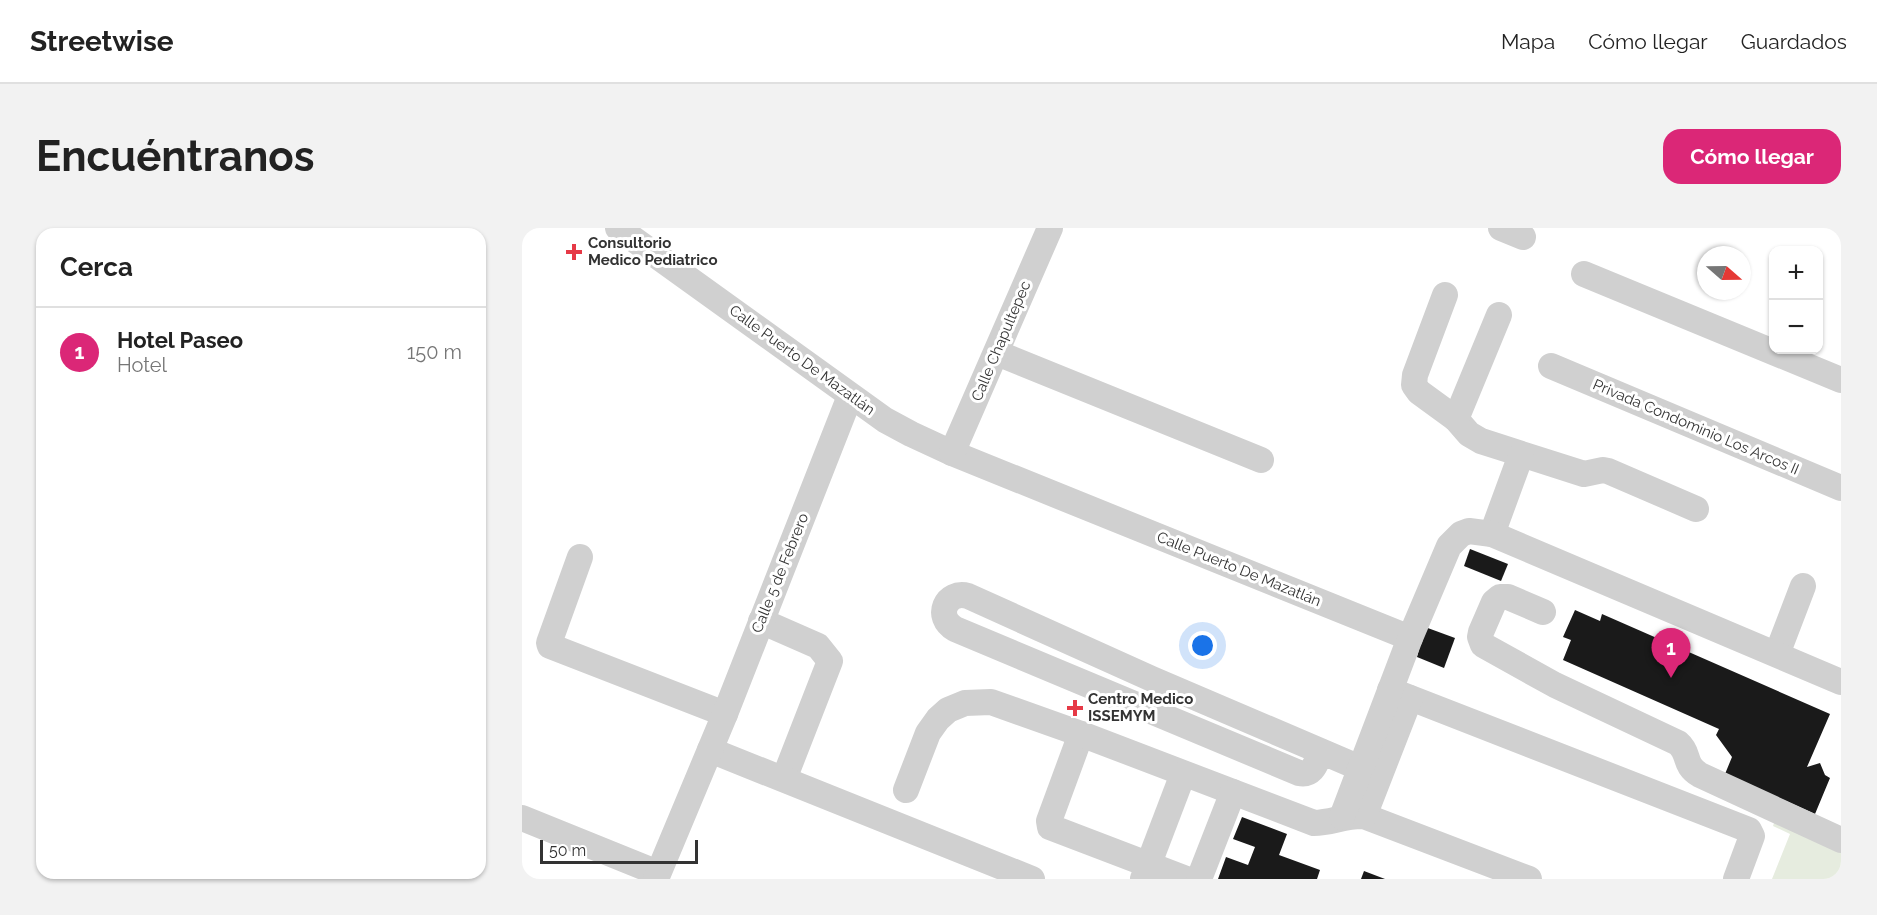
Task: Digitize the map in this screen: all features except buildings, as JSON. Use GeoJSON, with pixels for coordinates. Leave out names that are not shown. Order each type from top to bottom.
{"type":"FeatureCollection","features":[{"type":"Feature","properties":{"kind":"street","name":"Calle Puerto De Mazatlán"},"geometry":{"type":"LineString","coordinates":[[618,228],[850,396],[911,434],[952,453],[1410,638]]}},
{"type":"Feature","properties":{"kind":"street","name":"Calle Chapultepec"},"geometry":{"type":"LineString","coordinates":[[952,453],[1050,228]]}},
{"type":"Feature","properties":{"kind":"street"},"geometry":{"type":"LineString","coordinates":[[1584,274],[1841,380]]}},
{"type":"Feature","properties":{"kind":"street"},"geometry":{"type":"LineString","coordinates":[[1445,295],[1414,381],[1419,392],[1456,419],[1469,434],[1481,441],[1584,474],[1608,471],[1696,509]]}},
{"type":"Feature","properties":{"kind":"street"},"geometry":{"type":"LineString","coordinates":[[1456,419],[1498,315]]}},
{"type":"Feature","properties":{"kind":"street"},"geometry":{"type":"LineString","coordinates":[[997,352],[1261,460]]}},
{"type":"Feature","properties":{"kind":"street","name":"Privada Condominio Los Arcos II"},"geometry":{"type":"LineString","coordinates":[[1551,366],[1841,488]]}},
{"type":"Feature","properties":{"kind":"street","name":"Calle 5 de Febrero"},"geometry":{"type":"LineString","coordinates":[[657,876],[725,714],[850,396]]}},
{"type":"Feature","properties":{"kind":"street"},"geometry":{"type":"LineString","coordinates":[[1492,534],[1521,455]]}},
{"type":"Feature","properties":{"kind":"street"},"geometry":{"type":"LineString","coordinates":[[1353,817],[1400,694],[1410,638],[1449,546],[1469,531],[1492,534],[1841,682]]}},
{"type":"Feature","properties":{"kind":"street"},"geometry":{"type":"LineString","coordinates":[[580,557],[549,641],[550,646],[725,714]]}},
{"type":"Feature","properties":{"kind":"street"},"geometry":{"type":"LineString","coordinates":[[1777,654],[1803,585]]}},
{"type":"Feature","properties":{"kind":"street"},"geometry":{"type":"LineString","coordinates":[[1321,752],[1311,771],[1307,774],[1299,773],[955,629],[946,621],[945,609],[950,599],[955,596],[968,596],[1152,679],[1360,768]]}},
{"type":"Feature","properties":{"kind":"street"},"geometry":{"type":"LineString","coordinates":[[1543,612],[1508,597],[1500,597],[1494,602],[1481,632],[1483,645],[1555,685],[1678,743],[1685,751],[1691,769],[1700,775],[1841,840]]}},
{"type":"Feature","properties":{"kind":"street"},"geometry":{"type":"LineString","coordinates":[[761,621],[818,646],[830,661],[784,779]]}},
{"type":"Feature","properties":{"kind":"street"},"geometry":{"type":"LineString","coordinates":[[1353,817],[1360,768],[1400,694]]}},
{"type":"Feature","properties":{"kind":"street"},"geometry":{"type":"LineString","coordinates":[[1400,694],[1749,830],[1752,836],[1737,879]]}},
{"type":"Feature","properties":{"kind":"street"},"geometry":{"type":"LineString","coordinates":[[906,790],[928,734],[938,718],[948,710],[965,703],[991,702],[1314,823],[1353,817],[1529,879]]}},
{"type":"Feature","properties":{"kind":"street"},"geometry":{"type":"LineString","coordinates":[[1081,734],[1049,821],[1050,827],[1146,872],[1186,879]]}},
{"type":"Feature","properties":{"kind":"street"},"geometry":{"type":"LineString","coordinates":[[710,750],[1023,877]]}},
{"type":"Feature","properties":{"kind":"street"},"geometry":{"type":"LineString","coordinates":[[1146,872],[1183,774]]}},
{"type":"Feature","properties":{"kind":"street"},"geometry":{"type":"LineString","coordinates":[[1199,879],[1233,792]]}},
{"type":"Feature","properties":{"kind":"street"},"geometry":{"type":"LineString","coordinates":[[522,818],[657,876]]}},
{"type":"Feature","properties":{"kind":"shaded area"},"geometry":{"type":"Polygon","coordinates":[[[1776,817],[1841,847],[1841,877],[1839,879],[1772,879],[1790,834],[1773,826],[1776,817]]]}},
{"type":"Feature","properties":{"kind":"place","name":"Consultorio Medico Pediatrico"},"geometry":{"type":"Point","coordinates":[574,252]}},
{"type":"Feature","properties":{"kind":"place","name":"Hotel Paseo"},"geometry":{"type":"Point","coordinates":[1671,678]}},
{"type":"Feature","properties":{"kind":"place","name":"Centro Medico ISSEMYM"},"geometry":{"type":"Point","coordinates":[1075,708]}}]}
